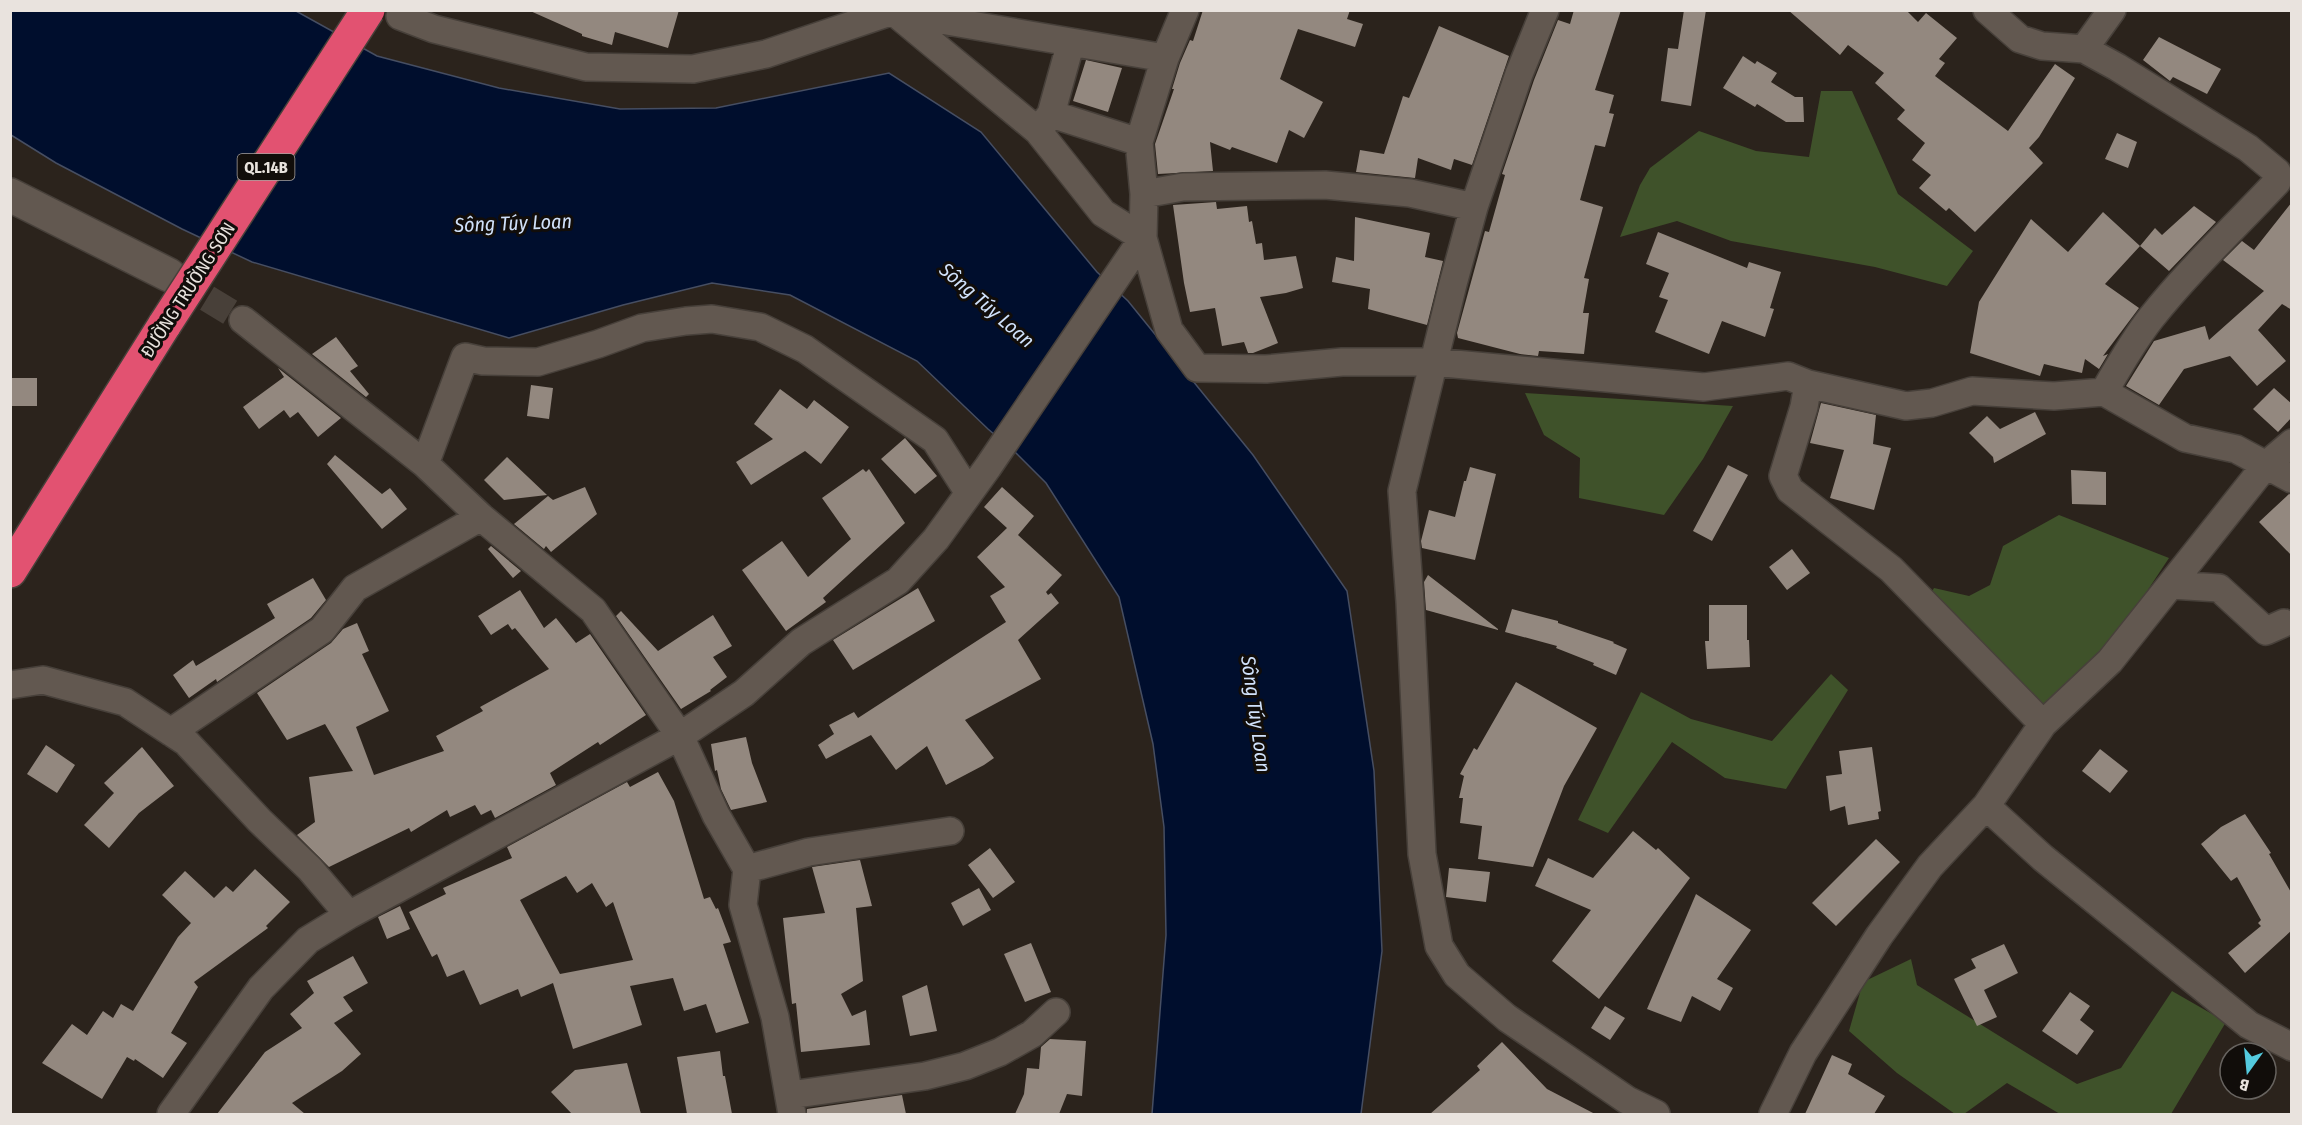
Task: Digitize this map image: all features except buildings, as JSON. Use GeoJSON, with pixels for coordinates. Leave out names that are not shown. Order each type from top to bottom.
{"type":"FeatureCollection","features":[{"type":"Feature","properties":{"kind":"highway","name":"ĐƯỜNG TRƯỜNG SƠN"},"geometry":{"type":"LineString","coordinates":[[10,571],[165,324],[368,10]]}},
{"type":"Feature","properties":{"kind":"street"},"geometry":{"type":"LineString","coordinates":[[1185,10],[1165,58],[1140,142],[1144,194],[1143,238],[1169,330],[1197,368],[1266,369],[1342,362],[1433,362],[1704,387],[1788,376],[1808,384],[1906,406],[1932,403],[1972,391],[2054,396],[2104,392],[2185,438],[2236,449],[2292,479]]}},
{"type":"Feature","properties":{"kind":"street"},"geometry":{"type":"LineString","coordinates":[[1545,10],[1519,74],[1474,207],[1402,491],[1410,602],[1422,854],[1439,946],[1457,975],[1507,1018],[1627,1100],[1656,1114]]}},
{"type":"Feature","properties":{"kind":"street"},"geometry":{"type":"LineString","coordinates":[[1987,10],[2020,39],[2042,46],[2084,50],[2117,67],[2248,148],[2277,172],[2277,182],[2151,318],[2124,357],[2104,392]]}},
{"type":"Feature","properties":{"kind":"street"},"geometry":{"type":"LineString","coordinates":[[2084,50],[2112,10]]}},
{"type":"Feature","properties":{"kind":"street"},"geometry":{"type":"LineString","coordinates":[[400,16],[434,29],[586,67],[693,69],[766,54],[891,11],[1012,21],[1071,42],[1165,58]]}},
{"type":"Feature","properties":{"kind":"street"},"geometry":{"type":"LineString","coordinates":[[891,11],[1045,123],[1103,213],[1143,238]]}},
{"type":"Feature","properties":{"kind":"street"},"geometry":{"type":"LineString","coordinates":[[1045,123],[1071,42]]}},
{"type":"Feature","properties":{"kind":"street"},"geometry":{"type":"LineString","coordinates":[[1045,123],[1140,142]]}},
{"type":"Feature","properties":{"kind":"street"},"geometry":{"type":"LineString","coordinates":[[1144,194],[1183,187],[1325,185],[1410,193],[1474,207]]}},
{"type":"Feature","properties":{"kind":"street"},"geometry":{"type":"LineString","coordinates":[[10,195],[169,275]]}},
{"type":"Feature","properties":{"kind":"street"},"geometry":{"type":"LineString","coordinates":[[171,1114],[261,988],[308,940],[349,915],[680,735],[744,693],[801,642],[898,581],[936,539],[969,493],[1143,238]]}},
{"type":"Feature","properties":{"kind":"street"},"geometry":{"type":"LineString","coordinates":[[243,320],[425,464],[481,517],[593,610],[680,735],[716,815],[747,869],[743,905],[775,1017],[791,1105],[965,1066],[1000,1052],[1032,1034],[1056,1012]]}},
{"type":"Feature","properties":{"kind":"street"},"geometry":{"type":"LineString","coordinates":[[425,464],[465,357],[483,361],[538,362],[642,328],[686,321],[712,320],[760,327],[805,349],[847,377],[935,440],[969,493]]}},
{"type":"Feature","properties":{"kind":"street"},"geometry":{"type":"LineString","coordinates":[[1808,384],[1795,441],[1783,476],[1790,490],[1892,569],[2043,724]]}},
{"type":"Feature","properties":{"kind":"street"},"geometry":{"type":"LineString","coordinates":[[1773,1114],[1803,1053],[1879,936],[1930,866],[1986,806],[2043,724],[2110,661],[2265,466],[2292,444]]}},
{"type":"Feature","properties":{"kind":"street"},"geometry":{"type":"LineString","coordinates":[[171,732],[322,630],[355,588],[481,517]]}},
{"type":"Feature","properties":{"kind":"street"},"geometry":{"type":"LineString","coordinates":[[2171,585],[2218,588],[2266,632],[2284,623]]}},
{"type":"Feature","properties":{"kind":"street"},"geometry":{"type":"LineString","coordinates":[[10,685],[43,680],[124,702],[186,741],[260,822],[310,869],[349,915]]}},
{"type":"Feature","properties":{"kind":"street"},"geometry":{"type":"LineString","coordinates":[[1986,806],[2043,858],[2249,1025],[2292,1047]]}},
{"type":"Feature","properties":{"kind":"street"},"geometry":{"type":"LineString","coordinates":[[747,869],[809,852],[950,831]]}},
{"type":"Feature","properties":{"kind":"green space"},"geometry":{"type":"Polygon","coordinates":[[[1821,91],[1852,91],[1898,194],[1973,251],[1947,286],[1875,267],[1731,241],[1677,221],[1620,237],[1640,185],[1650,168],[1699,131],[1756,151],[1809,157],[1821,91]]]}},
{"type":"Feature","properties":{"kind":"green space"},"geometry":{"type":"Polygon","coordinates":[[[1525,393],[1733,406],[1703,459],[1664,515],[1579,498],[1580,458],[1544,435],[1525,393]]]}},
{"type":"Feature","properties":{"kind":"green space"},"geometry":{"type":"Polygon","coordinates":[[[2059,515],[2169,558],[2104,656],[2029,723],[1921,611],[1934,588],[1969,596],[1990,585],[2003,546],[2059,515]]]}},
{"type":"Feature","properties":{"kind":"green space"},"geometry":{"type":"Polygon","coordinates":[[[1831,674],[1848,690],[1786,789],[1725,778],[1672,742],[1608,833],[1578,820],[1641,692],[1691,719],[1772,741],[1831,674]]]}},
{"type":"Feature","properties":{"kind":"green space"},"geometry":{"type":"Polygon","coordinates":[[[1911,959],[1917,985],[2077,1084],[2121,1068],[2172,991],[2226,1022],[2171,1114],[2060,1114],[2007,1083],[1964,1114],[1955,1114],[1897,1073],[1849,1031],[1863,982],[1911,959]]]}},
{"type":"Feature","properties":{"kind":"water","name":"Sông Túy Loan"},"geometry":{"type":"Polygon","coordinates":[[[10,11],[296,11],[377,56],[499,88],[620,109],[716,108],[889,73],[981,132],[1097,272],[1128,301],[1253,455],[1347,591],[1374,771],[1382,951],[1361,1114],[1152,1114],[1166,935],[1164,827],[1153,744],[1119,597],[1046,483],[917,361],[790,295],[712,283],[623,305],[509,338],[252,262],[182,229],[56,163],[11,135],[10,11]]]}},
{"type":"Feature","properties":{"kind":"tunnel"},"geometry":{"type":"LineString","coordinates":[[172,277],[243,320]]}}]}
